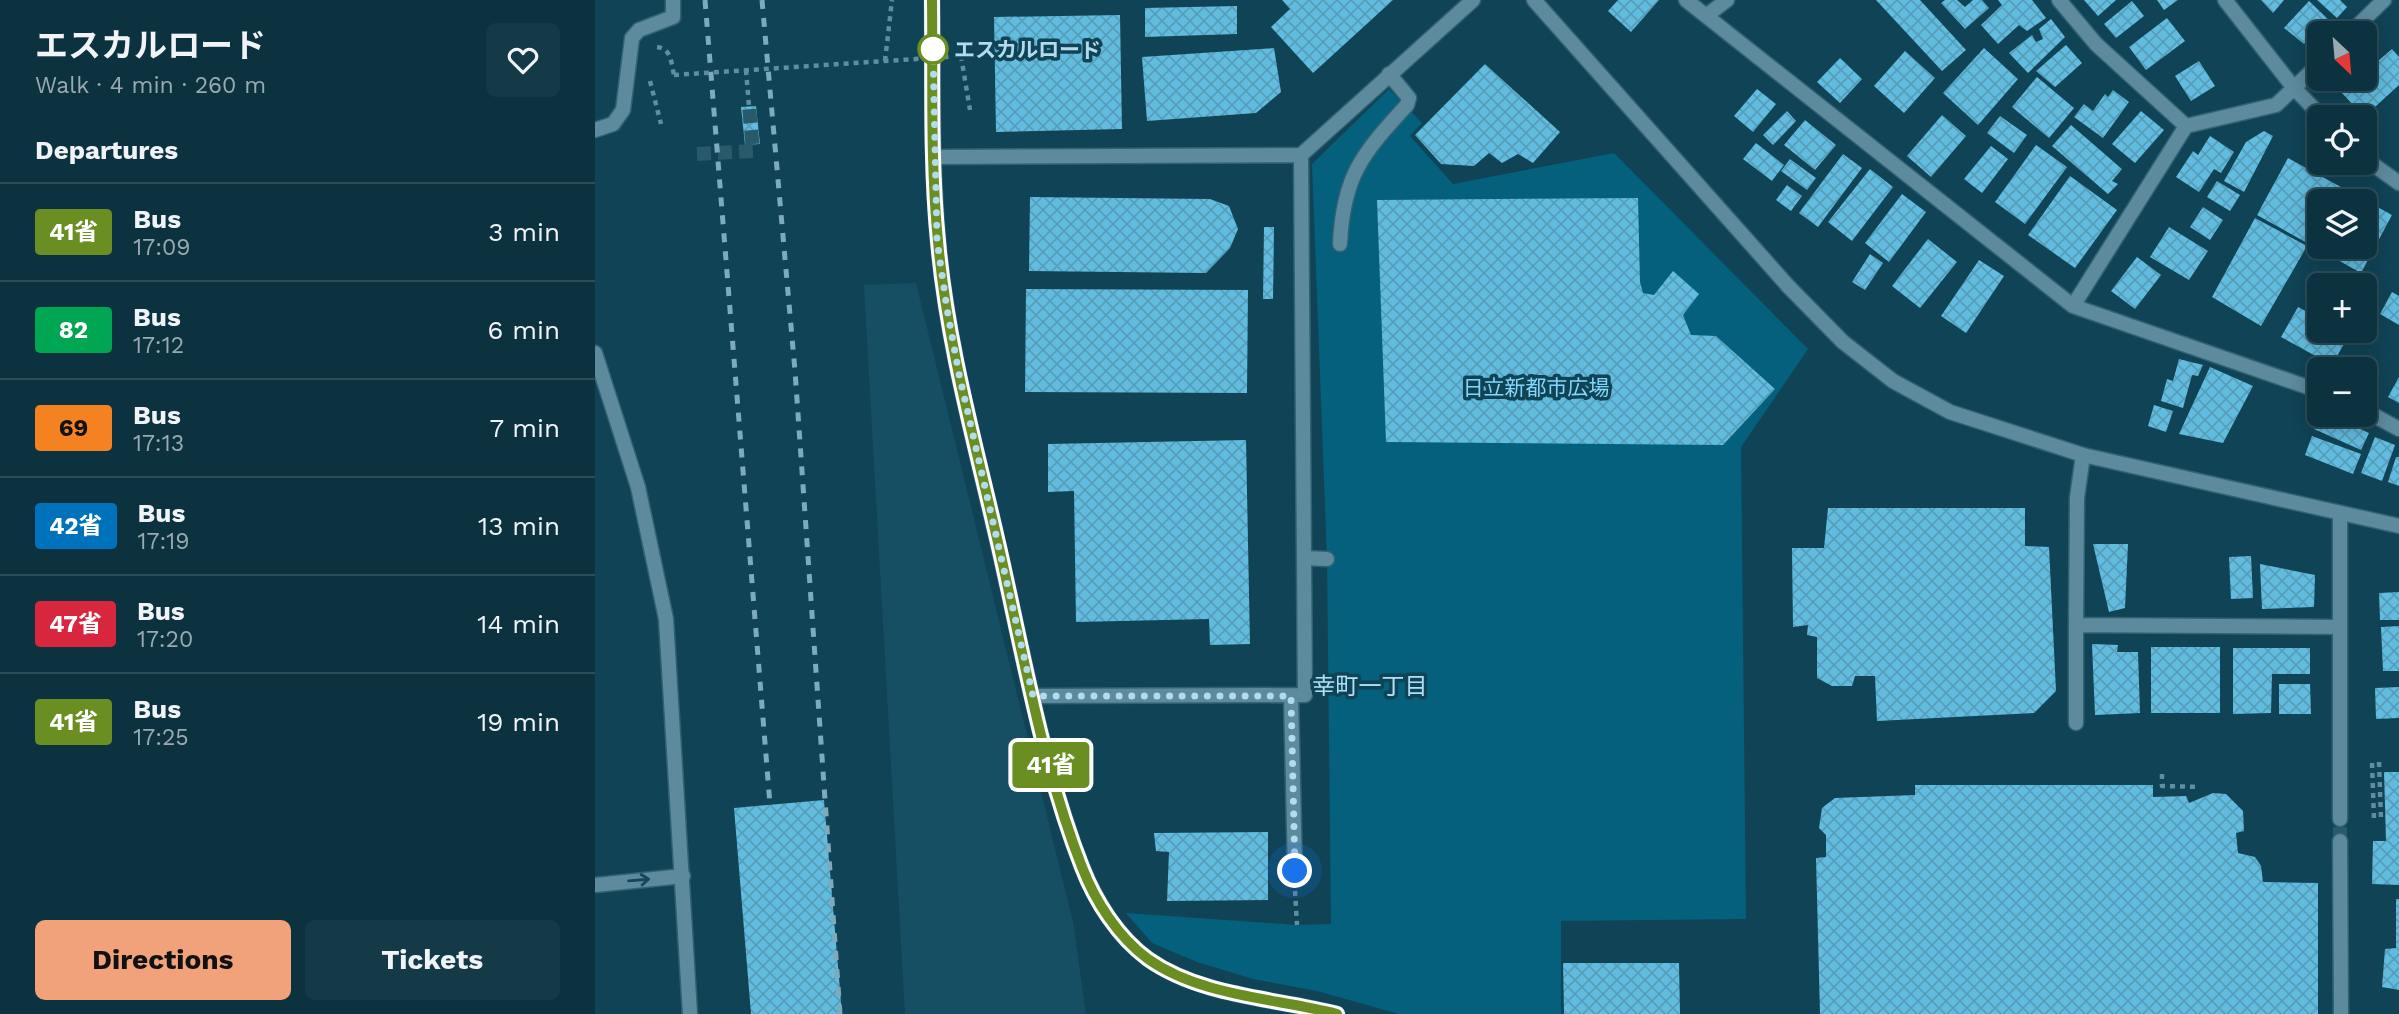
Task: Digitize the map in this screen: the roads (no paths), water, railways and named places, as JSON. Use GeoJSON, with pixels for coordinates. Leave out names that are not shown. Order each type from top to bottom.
{"type":"FeatureCollection","features":[{"type":"Feature","properties":{"kind":"street"},"geometry":{"type":"LineString","coordinates":[[595,130],[613,124],[623,110],[632,38],[639,30],[673,17],[673,0]]}},
{"type":"Feature","properties":{"kind":"street"},"geometry":{"type":"LineString","coordinates":[[932,0],[937,240],[949,322],[1033,696],[1064,816],[1083,869],[1100,904],[1122,934],[1148,959],[1184,977],[1224,991],[1337,1014]]}},
{"type":"Feature","properties":{"kind":"street"},"geometry":{"type":"LineString","coordinates":[[935,157],[1301,155],[1473,0]]}},
{"type":"Feature","properties":{"kind":"street"},"geometry":{"type":"LineString","coordinates":[[1534,0],[1788,286],[1843,342],[1893,381],[1950,412],[2083,454],[2399,526]]}},
{"type":"Feature","properties":{"kind":"street"},"geometry":{"type":"LineString","coordinates":[[1686,0],[2073,306],[2307,387]]}},
{"type":"Feature","properties":{"kind":"street"},"geometry":{"type":"LineString","coordinates":[[1706,16],[1727,0]]}},
{"type":"Feature","properties":{"kind":"street"},"geometry":{"type":"LineString","coordinates":[[2059,0],[2096,44],[2186,125]]}},
{"type":"Feature","properties":{"kind":"street"},"geometry":{"type":"LineString","coordinates":[[2225,0],[2310,105]]}},
{"type":"Feature","properties":{"kind":"street"},"geometry":{"type":"LineString","coordinates":[[2362,21],[2384,0]]}},
{"type":"Feature","properties":{"kind":"street"},"geometry":{"type":"LineString","coordinates":[[1340,244],[1346,190],[1357,166],[1374,141],[1407,106],[1409,98],[1389,74]]}},
{"type":"Feature","properties":{"kind":"street"},"geometry":{"type":"LineString","coordinates":[[2073,306],[2186,125],[2276,105],[2307,76]]}},
{"type":"Feature","properties":{"kind":"street"},"geometry":{"type":"LineString","coordinates":[[1033,696],[1305,695],[1301,155]]}},
{"type":"Feature","properties":{"kind":"street"},"geometry":{"type":"LineString","coordinates":[[2377,167],[2399,183]]}},
{"type":"Feature","properties":{"kind":"street"},"geometry":{"type":"LineString","coordinates":[[595,354],[638,487],[666,620],[690,1014]]}},
{"type":"Feature","properties":{"kind":"street"},"geometry":{"type":"LineString","coordinates":[[2377,417],[2399,429]]}},
{"type":"Feature","properties":{"kind":"street"},"geometry":{"type":"LineString","coordinates":[[2076,723],[2077,498],[2083,454]]}},
{"type":"Feature","properties":{"kind":"street"},"geometry":{"type":"LineString","coordinates":[[2340,513],[2340,819]]}},
{"type":"Feature","properties":{"kind":"street"},"geometry":{"type":"LineString","coordinates":[[1304,558],[1327,559]]}},
{"type":"Feature","properties":{"kind":"street"},"geometry":{"type":"LineString","coordinates":[[2076,625],[2339,627]]}},
{"type":"Feature","properties":{"kind":"street"},"geometry":{"type":"LineString","coordinates":[[1291,696],[1295,871]]}},
{"type":"Feature","properties":{"kind":"street"},"geometry":{"type":"LineString","coordinates":[[2340,841],[2341,1014]]}},
{"type":"Feature","properties":{"kind":"street"},"geometry":{"type":"LineString","coordinates":[[595,886],[683,876]]}},
{"type":"Feature","properties":{"kind":"tunnel"},"geometry":{"type":"LineString","coordinates":[[697,154],[753,151],[749,106]]}},
{"type":"Feature","properties":{"kind":"tunnel"},"geometry":{"type":"LineString","coordinates":[[2340,819],[2340,841]]}},
{"type":"Feature","properties":{"kind":"railway"},"geometry":{"type":"LineString","coordinates":[[705,0],[770,805]]}},
{"type":"Feature","properties":{"kind":"railway"},"geometry":{"type":"LineString","coordinates":[[762,0],[795,371],[840,1014]]}},
{"type":"Feature","properties":{"kind":"place","name":"エスカルロード"},"geometry":{"type":"Point","coordinates":[933,49]}},
{"type":"Feature","properties":{"kind":"district","name":"幸町一丁目"},"geometry":{"type":"Point","coordinates":[1370,686]}},
{"type":"Feature","properties":{"kind":"park label","name":"日立新都市広場"},"geometry":{"type":"Point","coordinates":[1536,387]}}]}
